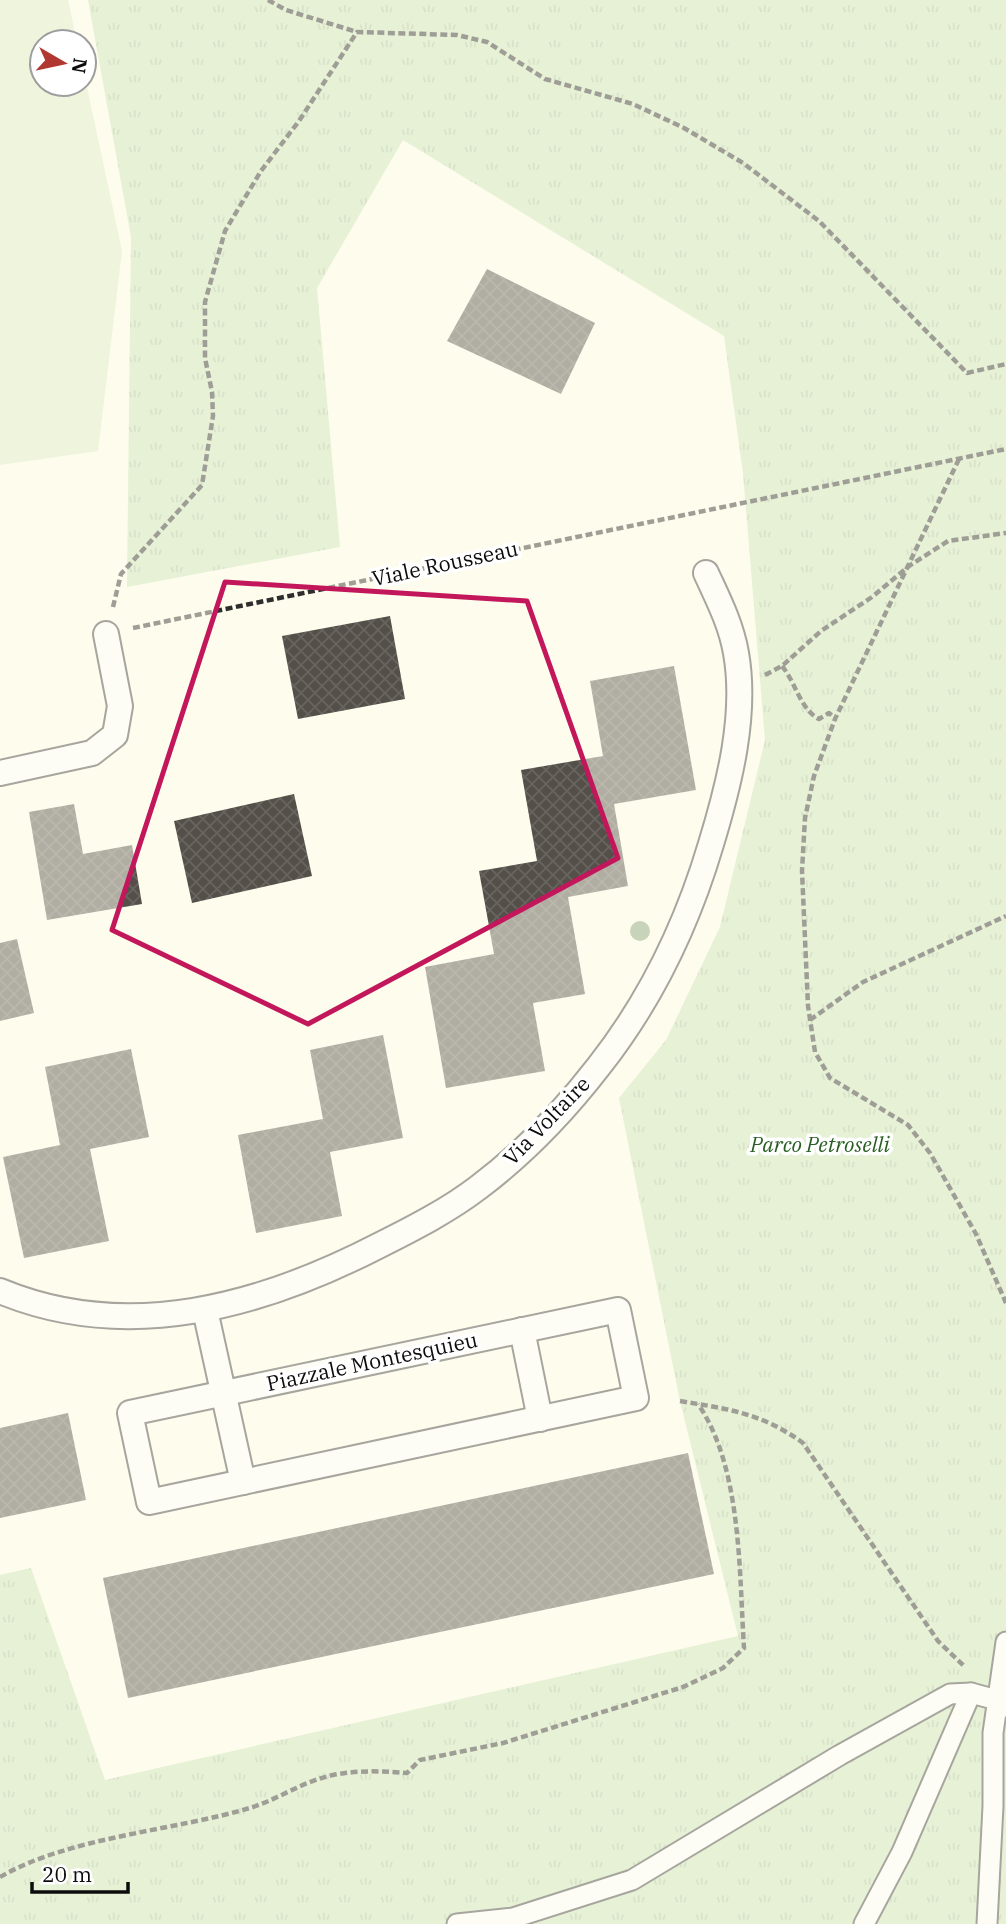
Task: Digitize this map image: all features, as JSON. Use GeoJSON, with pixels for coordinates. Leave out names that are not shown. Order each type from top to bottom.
{"type":"FeatureCollection","features":[{"type":"Feature","properties":{"kind":"street","name":"Via Voltaire"},"geometry":{"type":"LineString","coordinates":[[0,1291],[45,1307],[90,1314],[144,1316],[205,1310],[260,1296],[321,1273],[408,1231],[459,1201],[503,1167],[541,1131],[588,1079],[622,1035],[668,956],[690,907],[718,822],[732,760],[738,700],[736,654],[728,623],[706,573]]}},
{"type":"Feature","properties":{"kind":"street"},"geometry":{"type":"LineString","coordinates":[[0,773],[92,753],[115,735],[120,706],[106,634]]}},
{"type":"Feature","properties":{"kind":"street"},"geometry":{"type":"LineString","coordinates":[[205,1310],[243,1482]]}},
{"type":"Feature","properties":{"kind":"street","name":"Piazzale Montesquieu"},"geometry":{"type":"LineString","coordinates":[[618,1310],[636,1398],[149,1502],[130,1413],[522,1330],[618,1310]]}},
{"type":"Feature","properties":{"kind":"street"},"geometry":{"type":"LineString","coordinates":[[522,1330],[540,1419]]}},
{"type":"Feature","properties":{"kind":"street"},"geometry":{"type":"LineString","coordinates":[[987,1924],[993,1806],[993,1733],[1002,1703],[1006,1642]]}},
{"type":"Feature","properties":{"kind":"street"},"geometry":{"type":"LineString","coordinates":[[457,1924],[513,1918],[632,1880],[840,1755],[950,1694],[971,1693],[1002,1703]]}},
{"type":"Feature","properties":{"kind":"street"},"geometry":{"type":"LineString","coordinates":[[864,1924],[919,1814],[971,1693]]}},
{"type":"Feature","properties":{"kind":"path"},"geometry":{"type":"LineString","coordinates":[[268,0],[286,10],[357,32],[457,35],[487,42],[545,79],[633,104],[684,128],[743,163],[819,221],[967,373],[1006,364]]}},
{"type":"Feature","properties":{"kind":"path"},"geometry":{"type":"LineString","coordinates":[[106,634],[121,574],[202,485],[213,416],[212,392],[205,358],[205,302],[225,231],[261,171],[299,121],[357,32]]}},
{"type":"Feature","properties":{"kind":"path","name":"Viale Rousseau"},"geometry":{"type":"LineString","coordinates":[[106,634],[1006,449]]}},
{"type":"Feature","properties":{"kind":"path"},"geometry":{"type":"LineString","coordinates":[[960,458],[835,719],[810,792],[803,843],[810,1020],[815,1052],[830,1078],[908,1125],[930,1153],[976,1234],[1006,1303]]}},
{"type":"Feature","properties":{"kind":"path"},"geometry":{"type":"LineString","coordinates":[[835,719],[829,713],[819,719],[808,713],[794,681],[782,666],[821,631],[872,597],[909,566],[948,541],[1006,533]]}},
{"type":"Feature","properties":{"kind":"path"},"geometry":{"type":"LineString","coordinates":[[810,1020],[863,982],[1006,916]]}},
{"type":"Feature","properties":{"kind":"path"},"geometry":{"type":"LineString","coordinates":[[680,1401],[716,1405],[757,1416],[778,1424],[803,1443],[938,1641],[1002,1703]]}},
{"type":"Feature","properties":{"kind":"path"},"geometry":{"type":"LineString","coordinates":[[0,1877],[74,1849],[256,1806],[288,1790],[332,1775],[378,1770],[407,1773],[420,1760],[503,1743],[584,1719],[683,1687],[723,1668],[744,1648],[734,1516],[712,1424],[698,1404]]}},
{"type":"Feature","properties":{"kind":"highlighted area"},"geometry":{"type":"Polygon","coordinates":[[[225,582],[527,601],[618,858],[308,1024],[112,930],[225,582]]]}},
{"type":"Feature","properties":{"kind":"green space"},"geometry":{"type":"Polygon","coordinates":[[[0,0],[68,0],[74,28],[28,28],[28,98],[89,98],[122,251],[98,451],[0,465],[0,0]]]}},
{"type":"Feature","properties":{"kind":"green space","name":"Parco Petroselli"},"geometry":{"type":"Polygon","coordinates":[[[88,0],[1006,0],[1006,1924],[0,1924],[0,1575],[31,1568],[105,1780],[738,1636],[680,1401],[619,1098],[666,1040],[720,927],[765,740],[743,473],[724,336],[403,140],[317,288],[340,547],[127,587],[131,237],[98,55],[98,28],[93,28],[88,0]]]}},
{"type":"Feature","properties":{"kind":"building"},"geometry":{"type":"Polygon","coordinates":[[[487,269],[595,323],[561,394],[447,341],[487,269]]]}},
{"type":"Feature","properties":{"kind":"building"},"geometry":{"type":"Polygon","coordinates":[[[390,616],[405,699],[298,719],[282,636],[390,616]]]}},
{"type":"Feature","properties":{"kind":"building"},"geometry":{"type":"Polygon","coordinates":[[[674,666],[696,790],[614,804],[628,886],[568,897],[585,994],[533,1003],[545,1071],[446,1088],[425,967],[494,954],[479,871],[537,861],[521,770],[603,756],[590,681],[674,666]]]}},
{"type":"Feature","properties":{"kind":"building"},"geometry":{"type":"Polygon","coordinates":[[[294,794],[312,876],[192,903],[174,821],[294,794]]]}},
{"type":"Feature","properties":{"kind":"building"},"geometry":{"type":"Polygon","coordinates":[[[74,804],[83,854],[132,845],[142,904],[47,920],[29,812],[74,804]]]}},
{"type":"Feature","properties":{"kind":"building"},"geometry":{"type":"Polygon","coordinates":[[[17,939],[34,1013],[0,1021],[0,943],[17,939]]]}},
{"type":"Feature","properties":{"kind":"building"},"geometry":{"type":"Polygon","coordinates":[[[383,1035],[403,1138],[330,1152],[342,1216],[256,1233],[238,1135],[323,1119],[310,1050],[383,1035]]]}},
{"type":"Feature","properties":{"kind":"building"},"geometry":{"type":"Polygon","coordinates":[[[131,1049],[149,1137],[90,1149],[109,1241],[24,1258],[3,1157],[60,1145],[45,1067],[131,1049]]]}},
{"type":"Feature","properties":{"kind":"building"},"geometry":{"type":"Polygon","coordinates":[[[68,1413],[86,1500],[0,1518],[0,1428],[68,1413]]]}},
{"type":"Feature","properties":{"kind":"building"},"geometry":{"type":"Polygon","coordinates":[[[688,1453],[714,1574],[128,1698],[103,1578],[688,1453]]]}}]}
